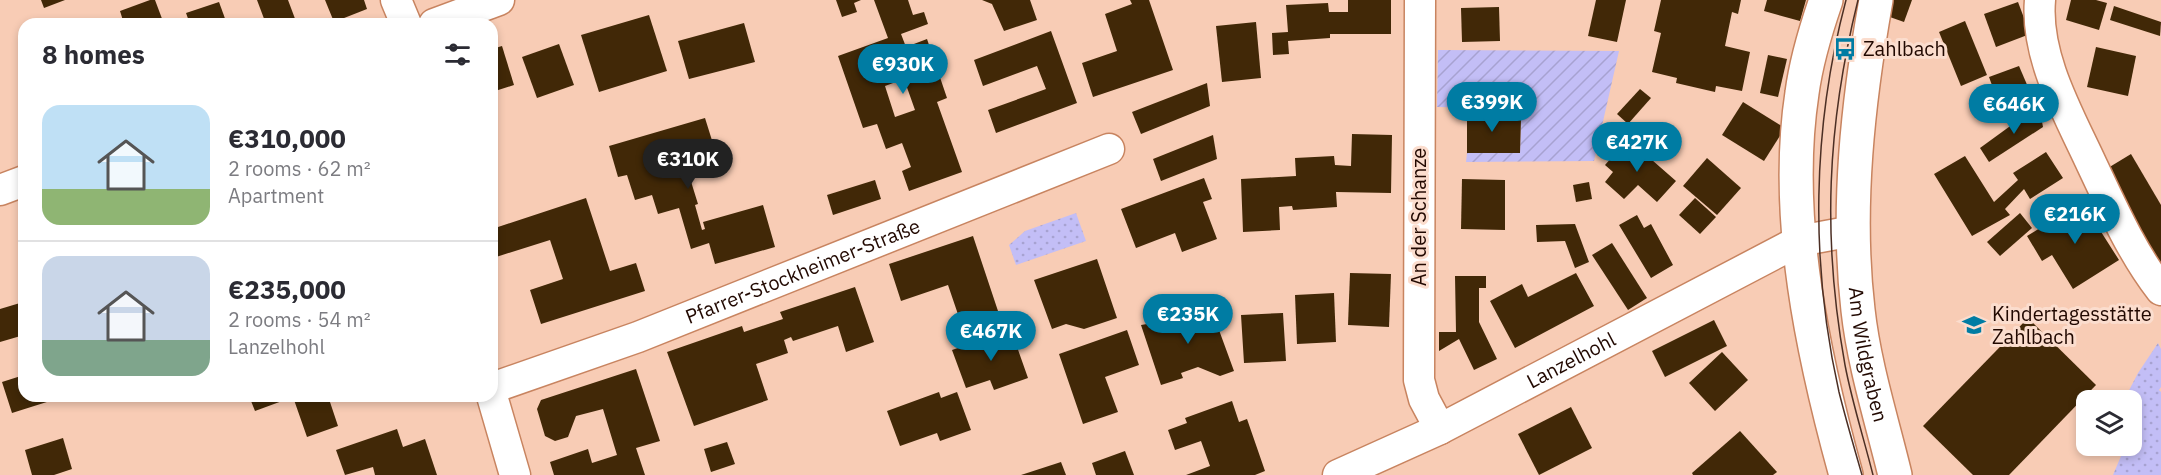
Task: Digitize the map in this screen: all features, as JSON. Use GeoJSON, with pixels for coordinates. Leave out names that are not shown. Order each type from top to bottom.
{"type":"FeatureCollection","features":[{"type":"Feature","properties":{"kind":"street"},"geometry":{"type":"LineString","coordinates":[[396,0],[404,18]]}},
{"type":"Feature","properties":{"kind":"street"},"geometry":{"type":"LineString","coordinates":[[450,18],[499,0]]}},
{"type":"Feature","properties":{"kind":"street","name":"An der Schanze"},"geometry":{"type":"LineString","coordinates":[[1420,0],[1419,380],[1424,399],[1440,429]]}},
{"type":"Feature","properties":{"kind":"street"},"geometry":{"type":"LineString","coordinates":[[1826,0],[1802,91],[1796,157],[1799,241],[1820,373],[1846,475]]}},
{"type":"Feature","properties":{"kind":"street","name":"Am Wildgraben"},"geometry":{"type":"LineString","coordinates":[[1876,0],[1859,128],[1853,231],[1854,268],[1866,358],[1895,475]]}},
{"type":"Feature","properties":{"kind":"street"},"geometry":{"type":"LineString","coordinates":[[2040,0],[2042,37],[2051,70],[2063,99],[2116,214],[2161,290]]}},
{"type":"Feature","properties":{"kind":"street","name":"Pfarrer-Stockheimer-Straße"},"geometry":{"type":"LineString","coordinates":[[498,386],[638,337],[1109,149]]}},
{"type":"Feature","properties":{"kind":"street"},"geometry":{"type":"LineString","coordinates":[[0,190],[18,183]]}},
{"type":"Feature","properties":{"kind":"street"},"geometry":{"type":"LineString","coordinates":[[1799,241],[1853,231]]}},
{"type":"Feature","properties":{"kind":"street","name":"Lanzelhohl"},"geometry":{"type":"LineString","coordinates":[[1338,475],[1440,429],[1799,241]]}},
{"type":"Feature","properties":{"kind":"street"},"geometry":{"type":"LineString","coordinates":[[494,402],[515,475]]}},
{"type":"Feature","properties":{"kind":"shaded area"},"geometry":{"type":"Polygon","coordinates":[[[1438,50],[1619,51],[1594,161],[1466,162],[1467,153],[1520,153],[1521,119],[1493,119],[1493,108],[1437,107],[1438,50]]]}},
{"type":"Feature","properties":{"kind":"shaded area"},"geometry":{"type":"Polygon","coordinates":[[[1076,213],[1086,241],[1016,265],[1009,245],[1025,231],[1076,213]]]}},
{"type":"Feature","properties":{"kind":"shaded area"},"geometry":{"type":"Polygon","coordinates":[[[2158,343],[2161,349],[2161,387],[2159,390],[2161,392],[2161,475],[2113,475],[2121,456],[2142,456],[2142,390],[2129,390],[2158,343]]]}},
{"type":"Feature","properties":{"kind":"building"},"geometry":{"type":"Polygon","coordinates":[[[41,0],[65,0],[44,8],[41,0]]]}},
{"type":"Feature","properties":{"kind":"building"},"geometry":{"type":"Polygon","coordinates":[[[155,0],[162,18],[122,18],[120,11],[155,0]]]}},
{"type":"Feature","properties":{"kind":"building"},"geometry":{"type":"Polygon","coordinates":[[[257,0],[288,0],[295,18],[264,18],[257,0]]]}},
{"type":"Feature","properties":{"kind":"building"},"geometry":{"type":"Polygon","coordinates":[[[325,0],[364,0],[367,9],[344,18],[332,18],[325,0]]]}},
{"type":"Feature","properties":{"kind":"building"},"geometry":{"type":"Polygon","coordinates":[[[836,0],[861,0],[854,3],[857,12],[842,17],[836,0]]]}},
{"type":"Feature","properties":{"kind":"building"},"geometry":{"type":"Polygon","coordinates":[[[874,0],[908,0],[913,15],[924,12],[928,24],[901,34],[906,47],[927,39],[947,98],[937,102],[962,172],[909,191],[902,171],[911,167],[902,143],[886,149],[877,124],[863,128],[838,56],[888,38],[874,0]],[[904,79],[885,86],[895,117],[915,110],[904,79]]]}},
{"type":"Feature","properties":{"kind":"building"},"geometry":{"type":"Polygon","coordinates":[[[982,0],[1030,0],[1037,20],[1004,31],[992,4],[982,0]]]}},
{"type":"Feature","properties":{"kind":"building"},"geometry":{"type":"Polygon","coordinates":[[[1130,0],[1149,0],[1173,70],[1093,97],[1082,63],[1117,51],[1105,14],[1132,4],[1130,0]]]}},
{"type":"Feature","properties":{"kind":"building"},"geometry":{"type":"Polygon","coordinates":[[[1348,0],[1391,0],[1391,34],[1330,34],[1330,38],[1288,41],[1289,54],[1273,55],[1272,33],[1288,32],[1286,5],[1328,3],[1329,12],[1348,12],[1348,0]]]}},
{"type":"Feature","properties":{"kind":"building"},"geometry":{"type":"Polygon","coordinates":[[[1596,0],[1626,0],[1617,42],[1588,36],[1596,0]]]}},
{"type":"Feature","properties":{"kind":"building"},"geometry":{"type":"Polygon","coordinates":[[[1661,0],[1741,0],[1738,14],[1732,12],[1725,46],[1750,52],[1742,91],[1716,86],[1715,92],[1676,83],[1677,78],[1652,72],[1661,33],[1654,31],[1661,0]]]}},
{"type":"Feature","properties":{"kind":"building"},"geometry":{"type":"Polygon","coordinates":[[[1767,0],[1806,0],[1800,21],[1764,11],[1767,0]]]}},
{"type":"Feature","properties":{"kind":"building"},"geometry":{"type":"Polygon","coordinates":[[[1892,0],[1912,0],[1904,22],[1887,16],[1892,0]]]}},
{"type":"Feature","properties":{"kind":"building"},"geometry":{"type":"Polygon","coordinates":[[[2071,0],[2096,0],[2107,3],[2099,30],[2066,20],[2071,0]]]}},
{"type":"Feature","properties":{"kind":"building"},"geometry":{"type":"Polygon","coordinates":[[[219,2],[225,18],[188,18],[186,13],[219,2]]]}},
{"type":"Feature","properties":{"kind":"building"},"geometry":{"type":"Polygon","coordinates":[[[2018,2],[2030,34],[1996,47],[1984,14],[2018,2]]]}},
{"type":"Feature","properties":{"kind":"building"},"geometry":{"type":"Polygon","coordinates":[[[2114,6],[2161,22],[2160,36],[2110,20],[2114,6]]]}},
{"type":"Feature","properties":{"kind":"building"},"geometry":{"type":"Polygon","coordinates":[[[1499,7],[1500,41],[1462,42],[1461,8],[1499,7]]]}},
{"type":"Feature","properties":{"kind":"building"},"geometry":{"type":"Polygon","coordinates":[[[649,15],[667,71],[599,92],[581,35],[649,15]]]}},
{"type":"Feature","properties":{"kind":"building"},"geometry":{"type":"Polygon","coordinates":[[[1965,21],[1987,75],[1961,86],[1939,32],[1965,21]]]}},
{"type":"Feature","properties":{"kind":"building"},"geometry":{"type":"Polygon","coordinates":[[[1256,22],[1261,78],[1222,82],[1216,26],[1256,22]]]}},
{"type":"Feature","properties":{"kind":"building"},"geometry":{"type":"Polygon","coordinates":[[[744,23],[755,62],[689,79],[678,41],[744,23]]]}},
{"type":"Feature","properties":{"kind":"building"},"geometry":{"type":"Polygon","coordinates":[[[1051,31],[1077,103],[996,133],[988,110],[1046,89],[1037,66],[983,86],[974,60],[1051,31]]]}},
{"type":"Feature","properties":{"kind":"building"},"geometry":{"type":"Polygon","coordinates":[[[559,44],[574,85],[537,98],[522,57],[559,44]]]}},
{"type":"Feature","properties":{"kind":"building"},"geometry":{"type":"Polygon","coordinates":[[[502,46],[514,85],[498,90],[498,47],[502,46]]]}},
{"type":"Feature","properties":{"kind":"building"},"geometry":{"type":"Polygon","coordinates":[[[2096,47],[2136,56],[2128,96],[2087,87],[2096,47]]]}},
{"type":"Feature","properties":{"kind":"building"},"geometry":{"type":"Polygon","coordinates":[[[1768,55],[1787,59],[1778,97],[1760,93],[1768,55]]]}},
{"type":"Feature","properties":{"kind":"building"},"geometry":{"type":"Polygon","coordinates":[[[2019,66],[2028,87],[1997,99],[1989,77],[2019,66]]]}},
{"type":"Feature","properties":{"kind":"building"},"geometry":{"type":"Polygon","coordinates":[[[1207,83],[1210,106],[1141,134],[1132,112],[1207,83]]]}},
{"type":"Feature","properties":{"kind":"building"},"geometry":{"type":"Polygon","coordinates":[[[1640,89],[1651,98],[1628,124],[1617,114],[1640,89]]]}},
{"type":"Feature","properties":{"kind":"building"},"geometry":{"type":"Polygon","coordinates":[[[1743,102],[1785,128],[1764,161],[1722,135],[1743,102]]]}},
{"type":"Feature","properties":{"kind":"building"},"geometry":{"type":"Polygon","coordinates":[[[2039,105],[2043,127],[1989,162],[1980,148],[2039,105]]]}},
{"type":"Feature","properties":{"kind":"building"},"geometry":{"type":"Polygon","coordinates":[[[1467,107],[1494,108],[1493,119],[1521,119],[1520,153],[1467,153],[1467,107]]]}},
{"type":"Feature","properties":{"kind":"building"},"geometry":{"type":"Polygon","coordinates":[[[705,118],[715,150],[684,159],[698,204],[695,205],[702,230],[705,229],[703,222],[763,205],[775,247],[715,264],[709,243],[691,249],[679,208],[658,214],[652,195],[635,200],[627,175],[618,177],[609,146],[705,118]]]}},
{"type":"Feature","properties":{"kind":"building"},"geometry":{"type":"Polygon","coordinates":[[[1352,134],[1392,135],[1391,193],[1336,192],[1337,207],[1293,210],[1292,206],[1279,207],[1280,230],[1243,232],[1241,179],[1296,176],[1295,158],[1334,156],[1335,165],[1351,166],[1352,134]]]}},
{"type":"Feature","properties":{"kind":"building"},"geometry":{"type":"Polygon","coordinates":[[[1213,135],[1217,159],[1161,181],[1153,159],[1213,135]]]}},
{"type":"Feature","properties":{"kind":"building"},"geometry":{"type":"Polygon","coordinates":[[[1628,139],[1676,181],[1657,202],[1638,185],[1624,199],[1605,182],[1613,172],[1605,165],[1628,139]]]}},
{"type":"Feature","properties":{"kind":"building"},"geometry":{"type":"Polygon","coordinates":[[[2046,152],[2063,178],[2030,199],[2024,189],[2005,209],[2010,215],[1972,236],[1934,174],[1965,156],[1994,202],[2018,180],[2013,173],[2046,152]]]}},
{"type":"Feature","properties":{"kind":"building"},"geometry":{"type":"Polygon","coordinates":[[[2131,154],[2161,205],[2161,267],[2103,171],[2131,154]]]}},
{"type":"Feature","properties":{"kind":"building"},"geometry":{"type":"Polygon","coordinates":[[[1707,158],[1741,188],[1717,215],[1683,186],[1707,158]]]}},
{"type":"Feature","properties":{"kind":"building"},"geometry":{"type":"Polygon","coordinates":[[[1204,178],[1212,199],[1203,202],[1217,239],[1182,252],[1175,233],[1136,248],[1121,209],[1204,178]]]}},
{"type":"Feature","properties":{"kind":"building"},"geometry":{"type":"Polygon","coordinates":[[[1462,179],[1505,180],[1505,230],[1461,229],[1462,179]]]}},
{"type":"Feature","properties":{"kind":"building"},"geometry":{"type":"Polygon","coordinates":[[[875,180],[881,199],[833,215],[827,195],[875,180]]]}},
{"type":"Feature","properties":{"kind":"building"},"geometry":{"type":"Polygon","coordinates":[[[1589,182],[1592,199],[1576,202],[1573,185],[1589,182]]]}},
{"type":"Feature","properties":{"kind":"building"},"geometry":{"type":"Polygon","coordinates":[[[586,198],[610,271],[636,263],[645,291],[541,324],[530,290],[563,279],[550,240],[498,256],[498,227],[586,198]]]}},
{"type":"Feature","properties":{"kind":"building"},"geometry":{"type":"Polygon","coordinates":[[[1695,198],[1716,217],[1700,234],[1679,215],[1695,198]]]}},
{"type":"Feature","properties":{"kind":"building"},"geometry":{"type":"Polygon","coordinates":[[[2082,202],[2119,260],[2073,289],[2052,255],[2042,261],[2027,236],[2082,202]]]}},
{"type":"Feature","properties":{"kind":"building"},"geometry":{"type":"Polygon","coordinates":[[[2020,213],[2032,228],[2000,256],[1987,242],[2020,213]]]}},
{"type":"Feature","properties":{"kind":"building"},"geometry":{"type":"Polygon","coordinates":[[[1637,215],[1644,228],[1651,224],[1673,265],[1651,278],[1619,225],[1637,215]]]}},
{"type":"Feature","properties":{"kind":"building"},"geometry":{"type":"Polygon","coordinates":[[[1575,224],[1589,262],[1575,268],[1565,241],[1537,242],[1536,225],[1575,224]]]}},
{"type":"Feature","properties":{"kind":"building"},"geometry":{"type":"Polygon","coordinates":[[[973,236],[1000,317],[963,329],[948,285],[901,301],[889,264],[973,236]]]}},
{"type":"Feature","properties":{"kind":"building"},"geometry":{"type":"Polygon","coordinates":[[[1612,243],[1647,298],[1628,310],[1592,255],[1612,243]]]}},
{"type":"Feature","properties":{"kind":"building"},"geometry":{"type":"Polygon","coordinates":[[[1097,259],[1117,318],[1084,329],[1066,324],[1052,329],[1034,280],[1097,259]]]}},
{"type":"Feature","properties":{"kind":"building"},"geometry":{"type":"Polygon","coordinates":[[[1350,273],[1391,274],[1389,327],[1348,325],[1350,273]]]}},
{"type":"Feature","properties":{"kind":"building"},"geometry":{"type":"Polygon","coordinates":[[[1576,273],[1594,306],[1515,348],[1490,301],[1522,284],[1528,297],[1576,273]]]}},
{"type":"Feature","properties":{"kind":"building"},"geometry":{"type":"Polygon","coordinates":[[[1455,276],[1486,276],[1486,288],[1479,288],[1479,322],[1497,359],[1474,370],[1459,339],[1439,351],[1439,332],[1456,332],[1455,276]]]}},
{"type":"Feature","properties":{"kind":"building"},"geometry":{"type":"Polygon","coordinates":[[[855,287],[874,342],[846,352],[838,326],[793,341],[791,337],[784,340],[788,353],[756,364],[768,400],[694,426],[667,352],[742,326],[744,332],[783,319],[780,312],[855,287]]]}},
{"type":"Feature","properties":{"kind":"building"},"geometry":{"type":"Polygon","coordinates":[[[1334,293],[1336,342],[1297,344],[1295,295],[1334,293]]]}},
{"type":"Feature","properties":{"kind":"building"},"geometry":{"type":"Polygon","coordinates":[[[1208,300],[1234,371],[1220,376],[1198,367],[1181,373],[1183,378],[1161,385],[1141,325],[1159,322],[1163,330],[1182,323],[1176,311],[1208,300]]]}},
{"type":"Feature","properties":{"kind":"building"},"geometry":{"type":"Polygon","coordinates":[[[18,304],[18,337],[0,342],[0,309],[18,304]]]}},
{"type":"Feature","properties":{"kind":"building"},"geometry":{"type":"Polygon","coordinates":[[[1283,313],[1286,361],[1244,363],[1241,315],[1283,313]]]}},
{"type":"Feature","properties":{"kind":"building"},"geometry":{"type":"Polygon","coordinates":[[[2028,318],[2096,385],[2091,390],[2076,390],[2076,406],[2009,475],[1973,475],[1923,426],[2028,318]]]}},
{"type":"Feature","properties":{"kind":"building"},"geometry":{"type":"Polygon","coordinates":[[[1714,320],[1727,346],[1665,377],[1652,351],[1714,320]]]}},
{"type":"Feature","properties":{"kind":"building"},"geometry":{"type":"Polygon","coordinates":[[[1011,330],[1028,378],[994,390],[990,380],[966,388],[952,350],[1011,330]]]}},
{"type":"Feature","properties":{"kind":"building"},"geometry":{"type":"Polygon","coordinates":[[[1127,330],[1139,365],[1105,377],[1118,412],[1083,424],[1059,354],[1127,330]]]}},
{"type":"Feature","properties":{"kind":"building"},"geometry":{"type":"Polygon","coordinates":[[[1722,352],[1748,380],[1715,411],[1689,383],[1722,352]]]}},
{"type":"Feature","properties":{"kind":"building"},"geometry":{"type":"Polygon","coordinates":[[[636,369],[660,441],[636,448],[645,475],[554,475],[550,462],[588,449],[592,463],[617,455],[603,409],[576,416],[568,437],[555,441],[545,436],[537,409],[541,400],[636,369]]]}},
{"type":"Feature","properties":{"kind":"building"},"geometry":{"type":"Polygon","coordinates":[[[18,377],[18,402],[47,402],[12,413],[2,382],[18,377]]]}},
{"type":"Feature","properties":{"kind":"building"},"geometry":{"type":"Polygon","coordinates":[[[939,392],[941,398],[957,392],[971,430],[940,441],[937,433],[900,446],[887,411],[939,392]]]}},
{"type":"Feature","properties":{"kind":"building"},"geometry":{"type":"Polygon","coordinates":[[[1232,401],[1239,422],[1247,419],[1265,471],[1255,475],[1186,475],[1210,466],[1201,441],[1175,450],[1168,430],[1187,423],[1185,418],[1232,401]]]}},
{"type":"Feature","properties":{"kind":"building"},"geometry":{"type":"Polygon","coordinates":[[[251,402],[279,402],[255,411],[251,402]]]}},
{"type":"Feature","properties":{"kind":"building"},"geometry":{"type":"Polygon","coordinates":[[[295,402],[330,402],[338,426],[307,437],[295,402]]]}},
{"type":"Feature","properties":{"kind":"building"},"geometry":{"type":"Polygon","coordinates":[[[1571,407],[1592,448],[1539,475],[1518,434],[1571,407]]]}},
{"type":"Feature","properties":{"kind":"building"},"geometry":{"type":"Polygon","coordinates":[[[397,429],[403,447],[425,439],[437,475],[375,475],[373,467],[345,475],[336,450],[397,429]]]}},
{"type":"Feature","properties":{"kind":"building"},"geometry":{"type":"Polygon","coordinates":[[[1740,431],[1777,472],[1773,475],[1693,475],[1692,473],[1740,431]]]}},
{"type":"Feature","properties":{"kind":"building"},"geometry":{"type":"Polygon","coordinates":[[[63,438],[72,469],[54,475],[32,475],[25,450],[63,438]]]}},
{"type":"Feature","properties":{"kind":"building"},"geometry":{"type":"Polygon","coordinates":[[[727,442],[735,464],[711,472],[704,449],[727,442]]]}},
{"type":"Feature","properties":{"kind":"building"},"geometry":{"type":"Polygon","coordinates":[[[1125,451],[1134,475],[1096,475],[1092,463],[1125,451]]]}},
{"type":"Feature","properties":{"kind":"building"},"geometry":{"type":"Polygon","coordinates":[[[1061,462],[1066,475],[1021,475],[1061,462]]]}},
{"type":"Feature","properties":{"kind":"tram line"},"geometry":{"type":"LineString","coordinates":[[1846,0],[1826,97],[1821,146],[1820,245],[1823,294],[1830,343],[1839,392],[1862,475]]}},
{"type":"Feature","properties":{"kind":"tram line"},"geometry":{"type":"LineString","coordinates":[[1858,0],[1848,46],[1834,137],[1831,227],[1833,272],[1845,365],[1873,475]]}},
{"type":"Feature","properties":{"kind":"place","name":"Zahlbach"},"geometry":{"type":"Point","coordinates":[1845,49]}},
{"type":"Feature","properties":{"kind":"place","name":"Kindertagesstätte Zahlbach"},"geometry":{"type":"Point","coordinates":[1974,325]}}]}
